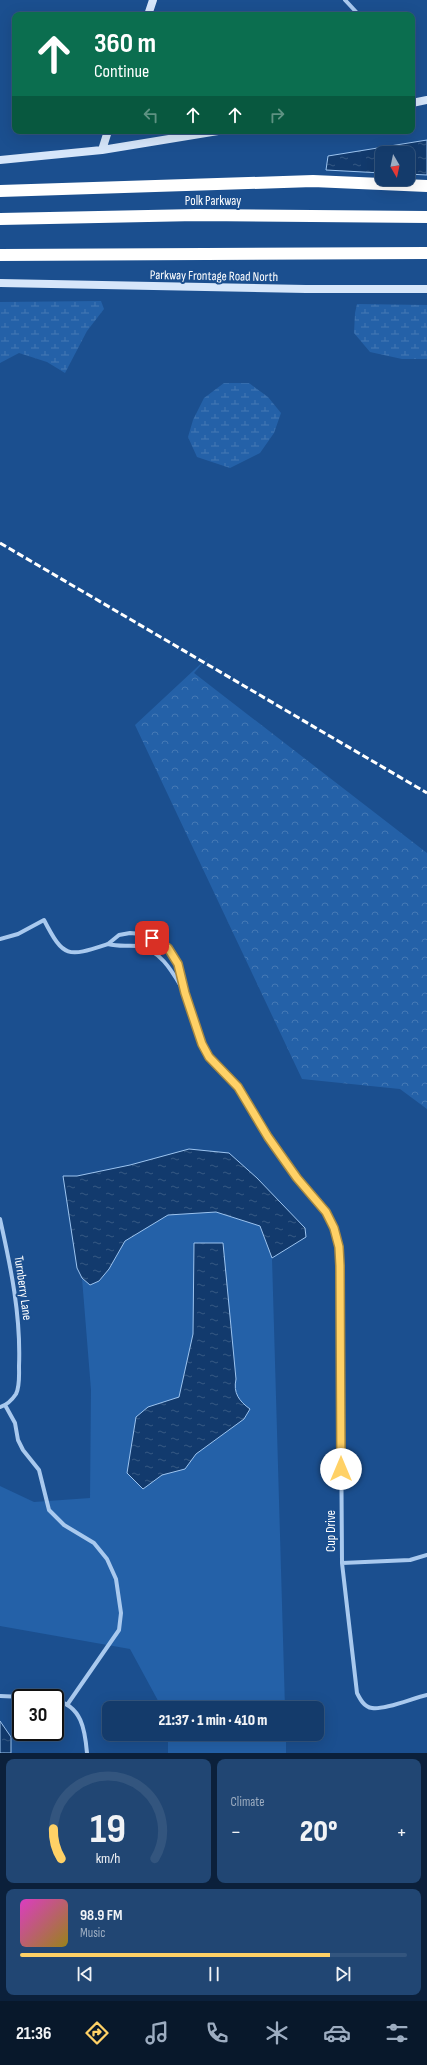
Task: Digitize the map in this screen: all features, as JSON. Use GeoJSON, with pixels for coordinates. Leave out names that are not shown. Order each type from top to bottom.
{"type":"FeatureCollection","features":[{"type":"Feature","properties":{"kind":"highway"},"geometry":{"type":"LineString","coordinates":[[0,191],[313,180],[427,186]]}},
{"type":"Feature","properties":{"kind":"highway","name":"Polk Parkway"},"geometry":{"type":"LineString","coordinates":[[0,219],[197,215],[427,217]]}},
{"type":"Feature","properties":{"kind":"highway"},"geometry":{"type":"LineString","coordinates":[[0,255],[427,253]]}},
{"type":"Feature","properties":{"kind":"main road"},"geometry":{"type":"LineString","coordinates":[[149,12],[153,0]]}},
{"type":"Feature","properties":{"kind":"main road"},"geometry":{"type":"LineString","coordinates":[[415,102],[427,100]]}},
{"type":"Feature","properties":{"kind":"main road"},"geometry":{"type":"LineString","coordinates":[[102,150],[107,134]]}},
{"type":"Feature","properties":{"kind":"main road"},"geometry":{"type":"LineString","coordinates":[[0,160],[102,150],[200,134]]}},
{"type":"Feature","properties":{"kind":"main road","name":"Parkway Frontage Road North"},"geometry":{"type":"LineString","coordinates":[[0,283],[299,289],[427,289]]}},
{"type":"Feature","properties":{"kind":"street"},"geometry":{"type":"LineString","coordinates":[[345,0],[356,12]]}},
{"type":"Feature","properties":{"kind":"street"},"geometry":{"type":"LineString","coordinates":[[0,939],[18,934],[44,920],[55,941],[71,954],[108,944],[119,935],[130,933],[141,934],[152,938],[168,948],[178,964],[185,993]]}},
{"type":"Feature","properties":{"kind":"street"},"geometry":{"type":"LineString","coordinates":[[147,950],[152,938]]}},
{"type":"Feature","properties":{"kind":"street"},"geometry":{"type":"LineString","coordinates":[[108,944],[118,947],[139,946],[154,952],[168,966],[185,993]]}},
{"type":"Feature","properties":{"kind":"street","name":"Cup Drive"},"geometry":{"type":"LineString","coordinates":[[185,993],[202,1044],[209,1057],[238,1087],[268,1137],[297,1178],[326,1212],[334,1228],[339,1247],[342,1563],[357,1693],[362,1702],[371,1708],[381,1707],[427,1695]]}},
{"type":"Feature","properties":{"kind":"street","name":"Turnberry Lane"},"geometry":{"type":"LineString","coordinates":[[0,1219],[16,1295],[20,1354],[16,1393],[5,1405]]}},
{"type":"Feature","properties":{"kind":"street"},"geometry":{"type":"LineString","coordinates":[[0,1407],[5,1405],[15,1423],[23,1450],[39,1470],[49,1510],[64,1525],[94,1543],[107,1559],[116,1580],[121,1613],[119,1630],[67,1705]]}},
{"type":"Feature","properties":{"kind":"street","name":"Cup Drive"},"geometry":{"type":"LineString","coordinates":[[342,1563],[410,1560],[427,1556]]}},
{"type":"Feature","properties":{"kind":"street"},"geometry":{"type":"LineString","coordinates":[[0,1696],[12,1697]]}},
{"type":"Feature","properties":{"kind":"street"},"geometry":{"type":"LineString","coordinates":[[64,1704],[79,1717],[84,1727],[87,1753]]}},
{"type":"Feature","properties":{"kind":"green space"},"geometry":{"type":"Polygon","coordinates":[[[101,301],[104,309],[87,331],[65,373],[47,362],[19,353],[0,363],[0,302],[101,301]]]}},
{"type":"Feature","properties":{"kind":"green space"},"geometry":{"type":"Polygon","coordinates":[[[357,304],[427,305],[427,359],[402,359],[370,352],[354,333],[357,304]]]}},
{"type":"Feature","properties":{"kind":"green space"},"geometry":{"type":"Polygon","coordinates":[[[224,383],[249,383],[268,397],[281,413],[274,433],[260,453],[230,468],[197,457],[188,437],[193,420],[204,398],[224,383]]]}},
{"type":"Feature","properties":{"kind":"green space"},"geometry":{"type":"Polygon","coordinates":[[[208,657],[194,673],[427,853],[427,1109],[400,1089],[302,1079],[135,725],[208,657]]]}},
{"type":"Feature","properties":{"kind":"green space"},"geometry":{"type":"Polygon","coordinates":[[[216,1212],[260,1226],[272,1258],[285,1701],[158,1701],[130,1649],[0,1626],[0,1486],[34,1502],[90,1498],[91,1390],[82,1278],[90,1285],[109,1269],[125,1241],[168,1215],[216,1212]]]}},
{"type":"Feature","properties":{"kind":"green space"},"geometry":{"type":"Polygon","coordinates":[[[168,1741],[286,1741],[286,1753],[168,1753],[168,1741]]]}},
{"type":"Feature","properties":{"kind":"water"},"geometry":{"type":"Polygon","coordinates":[[[427,140],[427,175],[415,174],[415,146],[390,146],[427,140]]]}},
{"type":"Feature","properties":{"kind":"water"},"geometry":{"type":"Polygon","coordinates":[[[375,148],[375,173],[326,170],[328,156],[375,148]]]}},
{"type":"Feature","properties":{"kind":"water"},"geometry":{"type":"Polygon","coordinates":[[[189,1149],[229,1153],[257,1178],[305,1228],[306,1237],[272,1258],[260,1226],[216,1212],[168,1215],[125,1241],[109,1269],[99,1281],[90,1285],[82,1278],[77,1268],[63,1176],[77,1176],[130,1165],[189,1149]]]}},
{"type":"Feature","properties":{"kind":"water"},"geometry":{"type":"Polygon","coordinates":[[[194,1243],[223,1243],[236,1379],[235,1388],[240,1400],[250,1409],[244,1419],[196,1454],[185,1469],[162,1475],[143,1489],[127,1473],[136,1417],[148,1407],[179,1397],[193,1334],[194,1243]]]}},
{"type":"Feature","properties":{"kind":"water"},"geometry":{"type":"Polygon","coordinates":[[[0,1721],[11,1737],[11,1753],[0,1753],[0,1721]]]}},
{"type":"Feature","properties":{"kind":"railway"},"geometry":{"type":"LineString","coordinates":[[0,543],[427,793]]}},
{"type":"Feature","properties":{"kind":"route"},"geometry":{"type":"LineString","coordinates":[[152,938],[168,948],[178,964],[185,993],[202,1044],[209,1057],[238,1087],[248,1101],[268,1137],[297,1178],[326,1212],[334,1228],[339,1247],[340,1266],[341,1469]]}}]}
